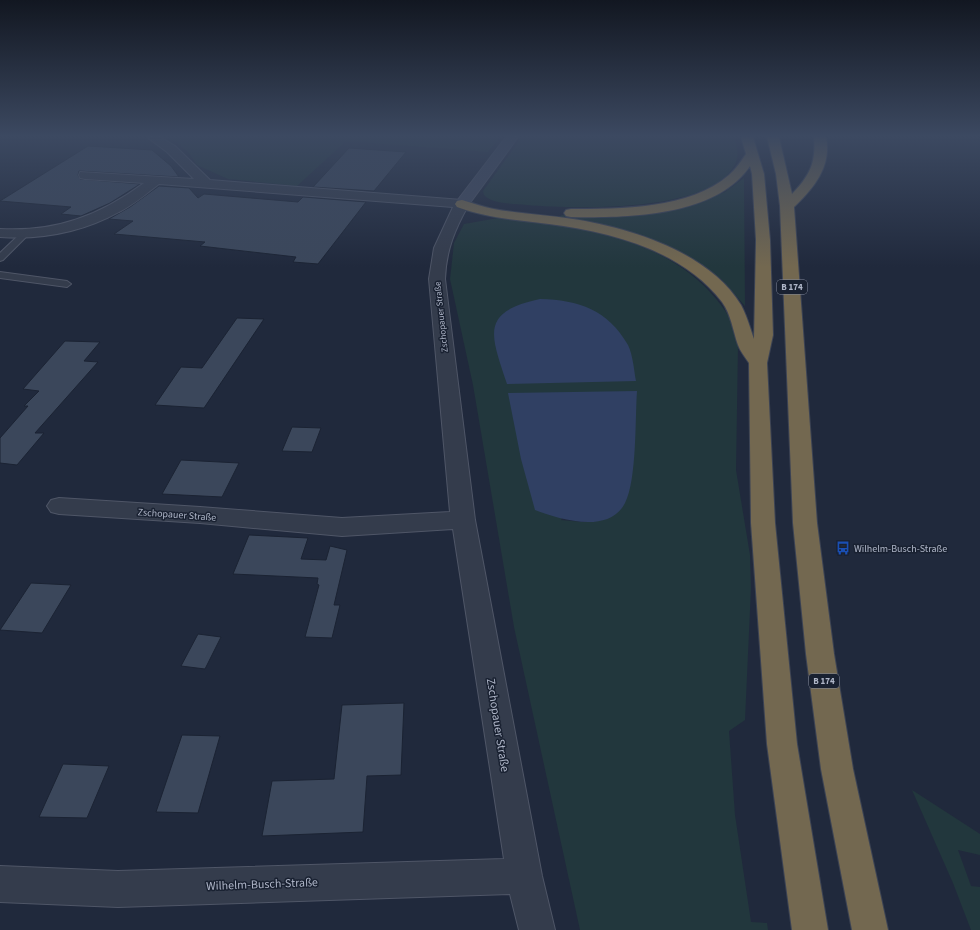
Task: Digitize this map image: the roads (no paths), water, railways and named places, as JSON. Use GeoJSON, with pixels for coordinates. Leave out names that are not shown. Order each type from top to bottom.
{"type":"FeatureCollection","features":[{"type":"Feature","properties":{"kind":"highway"},"geometry":{"type":"LineString","coordinates":[[462,204],[585,213],[627,212],[660,207],[696,198],[722,187],[730,180]]}},
{"type":"Feature","properties":{"kind":"highway","name":"B 174"},"geometry":{"type":"LineString","coordinates":[[758,180],[763,240],[764,335],[758,363],[763,523],[782,744],[810,930]]}},
{"type":"Feature","properties":{"kind":"highway","name":"B 174"},"geometry":{"type":"LineString","coordinates":[[783,180],[787,206],[805,523],[820,654],[837,769],[870,930]]}},
{"type":"Feature","properties":{"kind":"highway"},"geometry":{"type":"LineString","coordinates":[[787,206],[804,190],[810,180]]}},
{"type":"Feature","properties":{"kind":"highway"},"geometry":{"type":"LineString","coordinates":[[462,204],[480,211],[556,220],[600,229],[636,239],[674,256],[711,281],[730,301],[741,321],[746,342],[758,363]]}},
{"type":"Feature","properties":{"kind":"street"},"geometry":{"type":"LineString","coordinates":[[0,233],[26,234],[64,227],[102,215],[127,201],[155,180]]}},
{"type":"Feature","properties":{"kind":"street"},"geometry":{"type":"LineString","coordinates":[[161,180],[462,204]]}},
{"type":"Feature","properties":{"kind":"street"},"geometry":{"type":"LineString","coordinates":[[202,180],[206,184]]}},
{"type":"Feature","properties":{"kind":"street","name":"Zschopauer Straße"},"geometry":{"type":"LineString","coordinates":[[480,180],[462,204],[441,244],[438,257],[437,279],[463,520],[524,876],[537,930]]}},
{"type":"Feature","properties":{"kind":"street","name":"Zschopauer Straße"},"geometry":{"type":"LineString","coordinates":[[59,506],[200,515],[342,527],[463,520]]}},
{"type":"Feature","properties":{"kind":"street","name":"Wilhelm-Busch-Straße"},"geometry":{"type":"LineString","coordinates":[[0,884],[118,889],[524,876]]}},
{"type":"Feature","properties":{"kind":"lane"},"geometry":{"type":"LineString","coordinates":[[0,258],[26,234]]}},
{"type":"Feature","properties":{"kind":"lane"},"geometry":{"type":"LineString","coordinates":[[0,275],[67,284]]}},
{"type":"Feature","properties":{"kind":"water"},"geometry":{"type":"Polygon","coordinates":[[[540,299],[580,305],[602,315],[620,333],[628,345],[636,381],[507,384],[494,339],[495,328],[499,319],[507,311],[520,304],[540,299]]]}},
{"type":"Feature","properties":{"kind":"water"},"geometry":{"type":"Polygon","coordinates":[[[637,391],[635,449],[632,480],[625,503],[618,513],[608,519],[596,522],[583,522],[557,517],[535,510],[521,459],[508,393],[637,391]]]}},
{"type":"Feature","properties":{"kind":"place","name":"Wilhelm-Busch-Straße"},"geometry":{"type":"Point","coordinates":[843,548]}}]}
